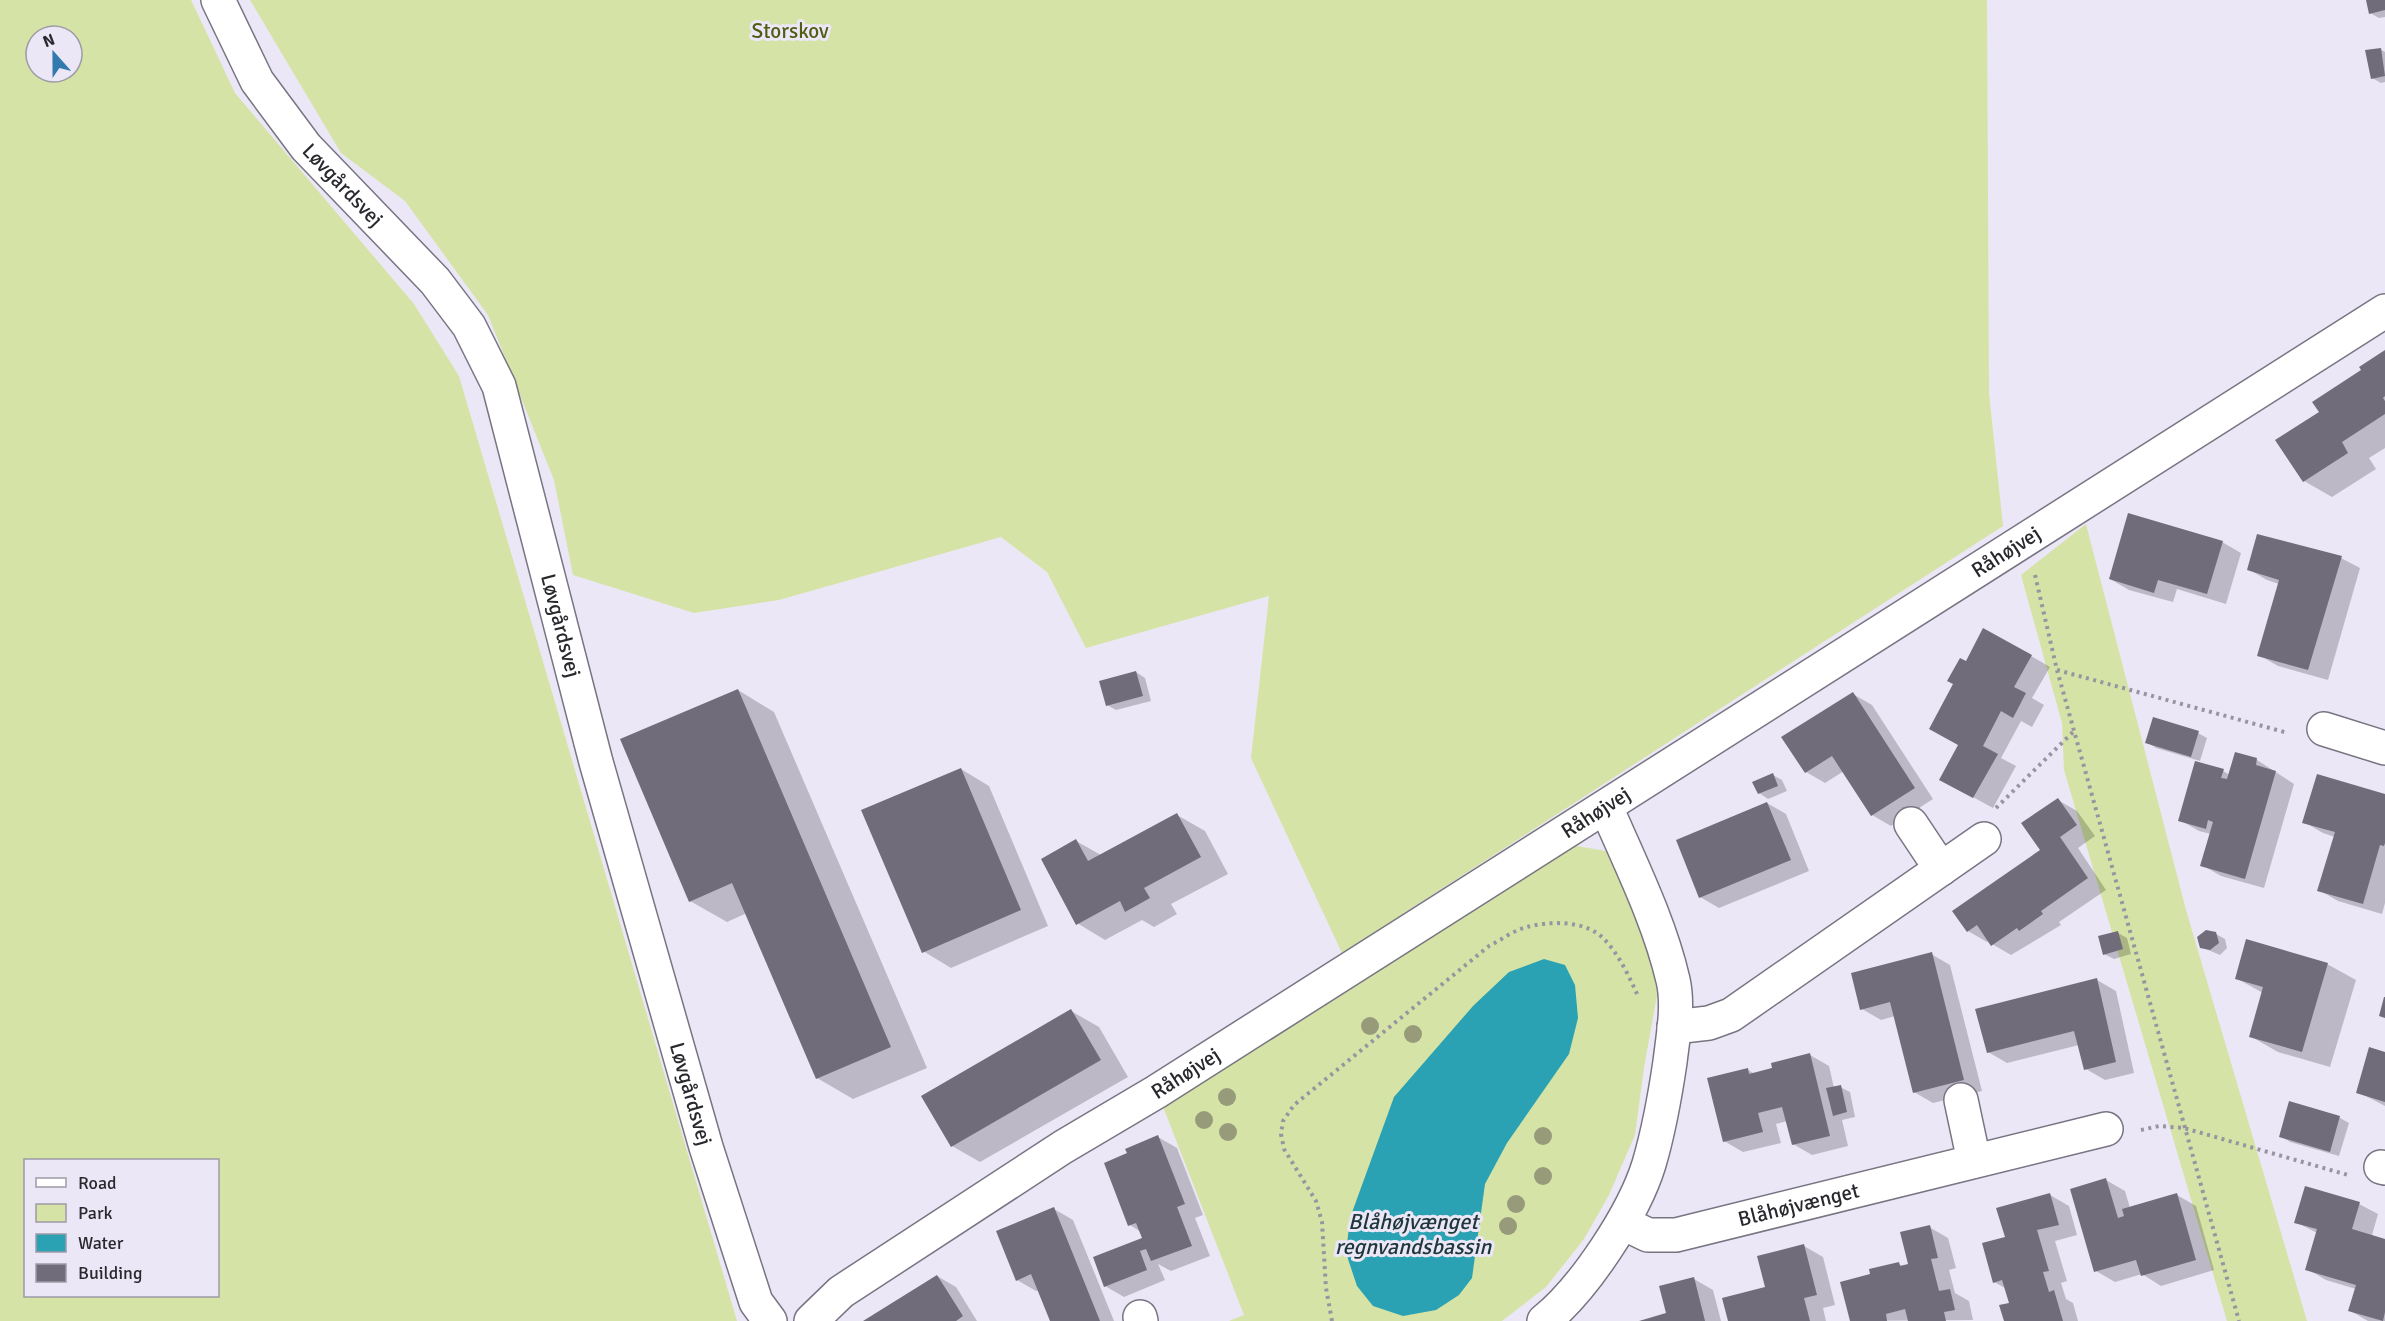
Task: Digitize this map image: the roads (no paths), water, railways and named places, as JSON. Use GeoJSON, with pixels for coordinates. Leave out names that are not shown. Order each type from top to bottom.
{"type":"FeatureCollection","features":[{"type":"Feature","properties":{"kind":"street","name":"Løvgårdsvej"},"geometry":{"type":"LineString","coordinates":[[218,0],[257,81],[299,138],[435,281],[469,326],[499,386],[596,762],[706,1147],[756,1302],[770,1321]]}},
{"type":"Feature","properties":{"kind":"street","name":"Råhøjvej"},"geometry":{"type":"LineString","coordinates":[[811,1321],[841,1292],[1053,1153],[1156,1092],[2385,311]]}},
{"type":"Feature","properties":{"kind":"street"},"geometry":{"type":"LineString","coordinates":[[2324,729],[2385,748]]}},
{"type":"Feature","properties":{"kind":"street"},"geometry":{"type":"LineString","coordinates":[[1544,1321],[1592,1270],[1623,1223],[1648,1167],[1662,1115],[1674,1027],[1673,983],[1659,934],[1606,807]]}},
{"type":"Feature","properties":{"kind":"street"},"geometry":{"type":"LineString","coordinates":[[1911,824],[1941,869]]}},
{"type":"Feature","properties":{"kind":"street"},"geometry":{"type":"LineString","coordinates":[[1674,1027],[1708,1023],[1731,1015],[1984,839]]}},
{"type":"Feature","properties":{"kind":"street"},"geometry":{"type":"LineString","coordinates":[[1961,1100],[1974,1161]]}},
{"type":"Feature","properties":{"kind":"street","name":"Blåhøjvænget"},"geometry":{"type":"LineString","coordinates":[[1623,1223],[1648,1235],[1676,1234],[2106,1129]]}},
{"type":"Feature","properties":{"kind":"water","name":"Blåhøjvænget regnvandsbassin"},"geometry":{"type":"Polygon","coordinates":[[[1544,959],[1565,965],[1575,985],[1578,1018],[1569,1054],[1507,1143],[1485,1184],[1472,1278],[1459,1295],[1436,1310],[1403,1316],[1373,1306],[1357,1286],[1346,1253],[1350,1218],[1394,1097],[1473,1006],[1509,972],[1544,959]]]}},
{"type":"Feature","properties":{"kind":"park label","name":"Storskov"},"geometry":{"type":"Point","coordinates":[790,31]}}]}
